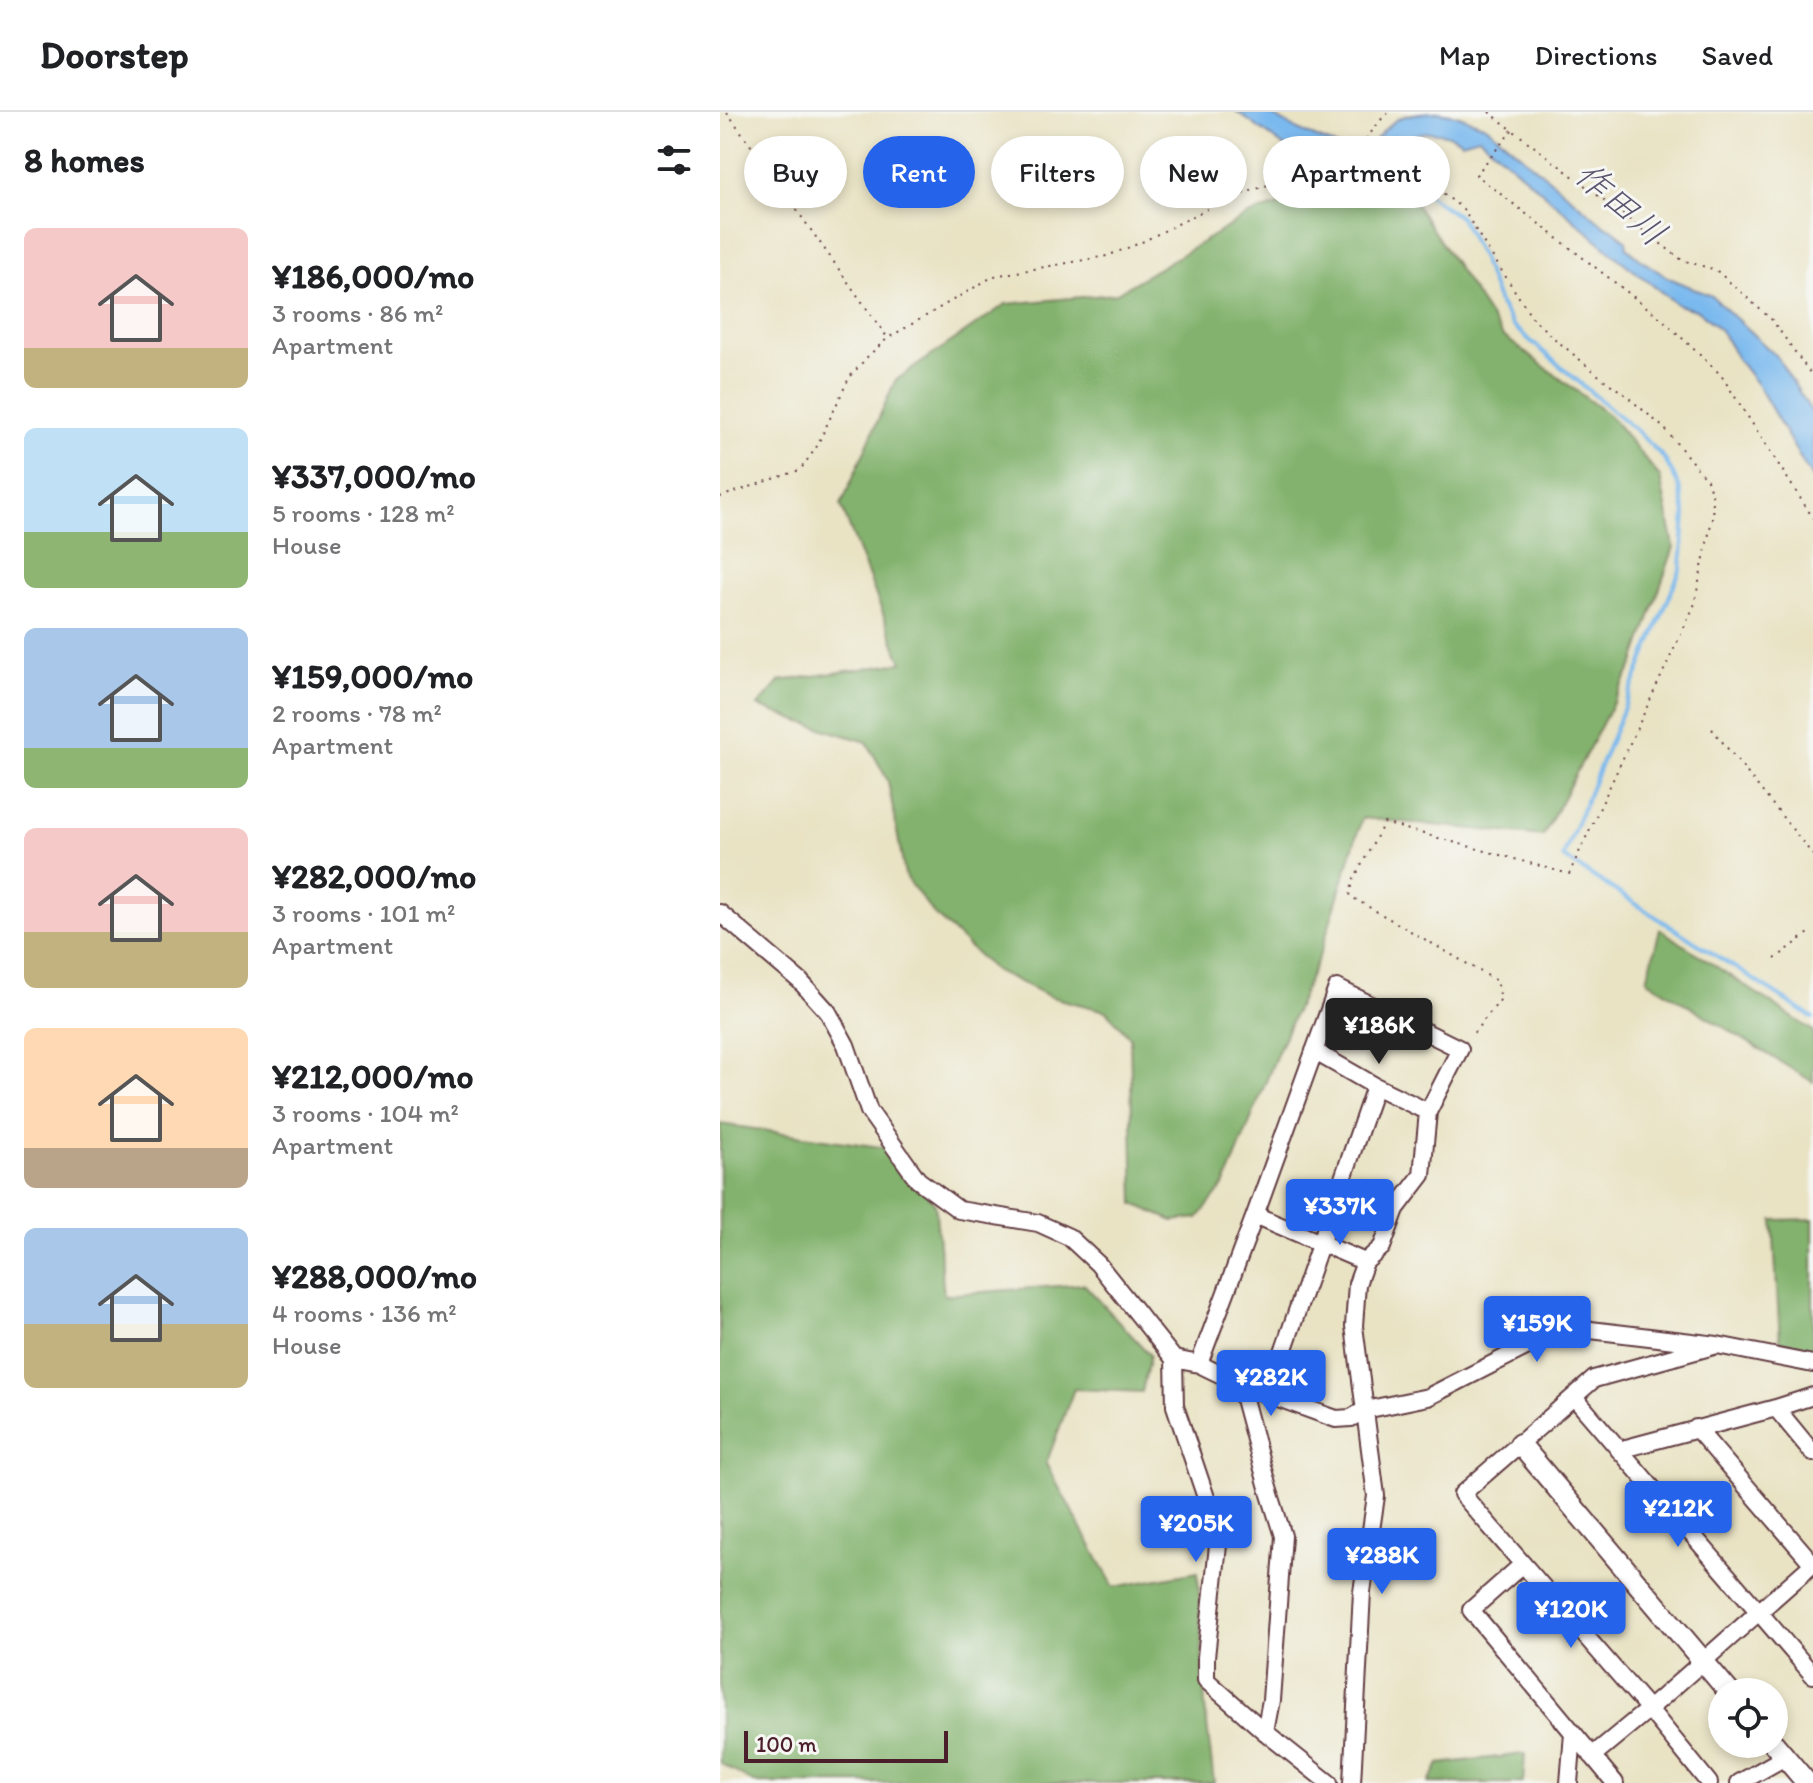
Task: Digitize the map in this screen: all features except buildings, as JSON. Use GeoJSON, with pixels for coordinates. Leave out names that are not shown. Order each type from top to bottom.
{"type":"FeatureCollection","features":[{"type":"Feature","properties":{"kind":"street"},"geometry":{"type":"LineString","coordinates":[[720,913],[800,981],[828,1012],[846,1045],[869,1111],[918,1180],[959,1210],[1038,1223],[1069,1237],[1098,1264],[1174,1359],[1175,1406],[1219,1536],[1206,1680],[1329,1783]]}},
{"type":"Feature","properties":{"kind":"street"},"geometry":{"type":"LineString","coordinates":[[1199,1364],[1337,988],[1460,1049],[1428,1112],[1422,1175],[1396,1209],[1382,1247],[1365,1262],[1357,1284],[1354,1326],[1376,1496],[1362,1592],[1352,1783]]}},
{"type":"Feature","properties":{"kind":"street"},"geometry":{"type":"LineString","coordinates":[[1314,1051],[1428,1112]]}},
{"type":"Feature","properties":{"kind":"street"},"geometry":{"type":"LineString","coordinates":[[1268,1395],[1375,1086]]}},
{"type":"Feature","properties":{"kind":"street"},"geometry":{"type":"LineString","coordinates":[[1255,1215],[1365,1262]]}},
{"type":"Feature","properties":{"kind":"street"},"geometry":{"type":"LineString","coordinates":[[1174,1359],[1199,1364],[1240,1384],[1336,1419],[1351,1418],[1365,1410],[1428,1397],[1565,1327],[1717,1345],[1813,1364]]}},
{"type":"Feature","properties":{"kind":"street"},"geometry":{"type":"LineString","coordinates":[[1709,1783],[1649,1709],[1462,1494],[1594,1379],[1717,1345]]}},
{"type":"Feature","properties":{"kind":"street"},"geometry":{"type":"LineString","coordinates":[[1240,1384],[1283,1536],[1271,1700],[1265,1732]]}},
{"type":"Feature","properties":{"kind":"street"},"geometry":{"type":"LineString","coordinates":[[1619,1450],[1813,1396]]}},
{"type":"Feature","properties":{"kind":"street"},"geometry":{"type":"LineString","coordinates":[[1574,1397],[1813,1675]]}},
{"type":"Feature","properties":{"kind":"street"},"geometry":{"type":"LineString","coordinates":[[1776,1408],[1813,1453]]}},
{"type":"Feature","properties":{"kind":"street"},"geometry":{"type":"LineString","coordinates":[[1592,1756],[1813,1564],[1696,1428]]}},
{"type":"Feature","properties":{"kind":"street"},"geometry":{"type":"LineString","coordinates":[[1520,1444],[1717,1678]]}},
{"type":"Feature","properties":{"kind":"street"},"geometry":{"type":"LineString","coordinates":[[1523,1564],[1471,1610],[1592,1756],[1609,1781]]}},
{"type":"Feature","properties":{"kind":"street"},"geometry":{"type":"LineString","coordinates":[[1569,1783],[1573,1733]]}},
{"type":"Feature","properties":{"kind":"street"},"geometry":{"type":"LineString","coordinates":[[1739,1783],[1770,1758]]}},
{"type":"Feature","properties":{"kind":"street"},"geometry":{"type":"LineString","coordinates":[[1785,1758],[1807,1783]]}},
{"type":"Feature","properties":{"kind":"path"},"geometry":{"type":"LineString","coordinates":[[727,112],[888,338]]}},
{"type":"Feature","properties":{"kind":"path"},"geometry":{"type":"LineString","coordinates":[[1369,136],[1390,112]]}},
{"type":"Feature","properties":{"kind":"path"},"geometry":{"type":"LineString","coordinates":[[1489,112],[1682,260],[1716,270],[1772,320],[1813,377]]}},
{"type":"Feature","properties":{"kind":"path"},"geometry":{"type":"LineString","coordinates":[[1512,130],[1476,175],[1662,319],[1721,375],[1813,518]]}},
{"type":"Feature","properties":{"kind":"path"},"geometry":{"type":"LineString","coordinates":[[720,497],[800,470],[816,448],[849,378],[888,338],[994,276],[1107,256],[1140,243],[1225,200],[1263,186]]}},
{"type":"Feature","properties":{"kind":"path"},"geometry":{"type":"LineString","coordinates":[[1450,199],[1463,209],[1532,317],[1664,428],[1707,480],[1713,498],[1707,548],[1694,606],[1569,874],[1384,823],[1353,881],[1350,896],[1497,981],[1501,999],[1460,1049]]}},
{"type":"Feature","properties":{"kind":"path"},"geometry":{"type":"LineString","coordinates":[[1712,729],[1813,855]]}},
{"type":"Feature","properties":{"kind":"path"},"geometry":{"type":"LineString","coordinates":[[1775,959],[1813,930]]}},
{"type":"Feature","properties":{"kind":"green space"},"geometry":{"type":"Polygon","coordinates":[[[1269,208],[1418,208],[1502,335],[1610,416],[1660,477],[1674,547],[1634,663],[1543,836],[1362,818],[1321,952],[1225,1184],[1198,1218],[1173,1221],[1134,1204],[1130,1037],[1106,1011],[1051,997],[994,970],[934,914],[905,876],[888,781],[867,742],[758,706],[780,681],[902,663],[841,505],[895,381],[1006,304],[1115,294],[1248,215],[1269,208]]]}},
{"type":"Feature","properties":{"kind":"green space"},"geometry":{"type":"Polygon","coordinates":[[[1660,929],[1813,1031],[1813,1082],[1647,980],[1660,929]]]}},
{"type":"Feature","properties":{"kind":"green space"},"geometry":{"type":"Polygon","coordinates":[[[720,1124],[887,1148],[935,1204],[944,1295],[1084,1284],[1150,1355],[1142,1392],[1074,1389],[1046,1464],[1114,1587],[1198,1572],[1205,1707],[1214,1783],[754,1783],[720,1763],[720,1124]]]}},
{"type":"Feature","properties":{"kind":"green space"},"geometry":{"type":"Polygon","coordinates":[[[1813,1219],[1813,1349],[1780,1342],[1773,1220],[1813,1219]]]}},
{"type":"Feature","properties":{"kind":"green space"},"geometry":{"type":"Polygon","coordinates":[[[1525,1754],[1523,1783],[1429,1783],[1439,1764],[1525,1754]]]}},
{"type":"Feature","properties":{"kind":"water"},"geometry":{"type":"Polygon","coordinates":[[[1237,112],[1266,112],[1312,136],[1270,136],[1237,112]]]}},
{"type":"Feature","properties":{"kind":"water"},"geometry":{"type":"Polygon","coordinates":[[[1437,112],[1456,115],[1486,126],[1605,226],[1626,240],[1627,248],[1641,260],[1667,277],[1712,296],[1777,357],[1813,414],[1813,480],[1759,387],[1720,330],[1699,311],[1678,305],[1618,258],[1479,137],[1462,142],[1442,133],[1429,132],[1414,136],[1379,136],[1399,118],[1437,112]]]}},
{"type":"Feature","properties":{"kind":"waterway"},"geometry":{"type":"LineString","coordinates":[[1447,208],[1461,218],[1482,259],[1499,303],[1513,326],[1638,432],[1664,458],[1679,486],[1685,513],[1681,568],[1563,857],[1813,1018]]}},
{"type":"Feature","properties":{"kind":"water label","name":"作田川"},"geometry":{"type":"Point","coordinates":[1621,203]}}]}
